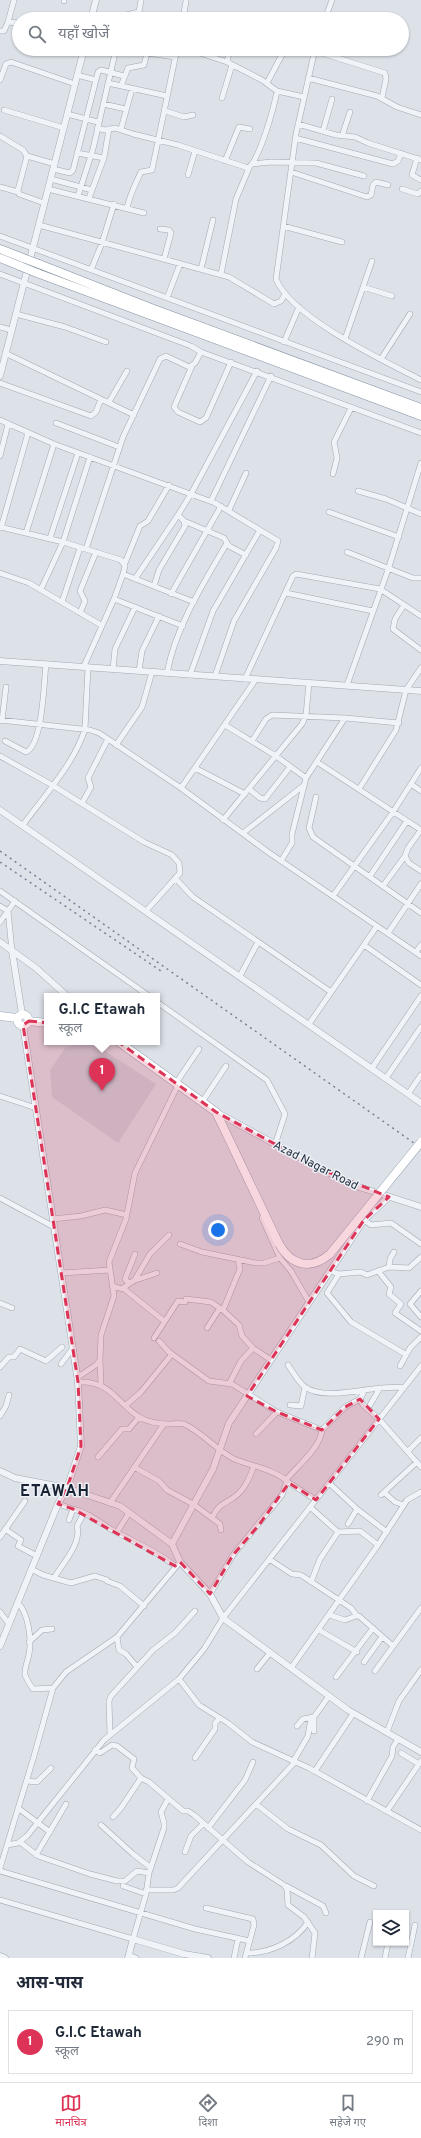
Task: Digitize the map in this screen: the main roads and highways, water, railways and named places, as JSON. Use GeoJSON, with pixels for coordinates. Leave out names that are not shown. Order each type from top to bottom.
{"type":"FeatureCollection","features":[{"type":"Feature","properties":{"kind":"main road"},"geometry":{"type":"LineString","coordinates":[[0,249],[37,273],[421,416]]}},
{"type":"Feature","properties":{"kind":"main road"},"geometry":{"type":"LineString","coordinates":[[0,258],[39,264],[151,308],[421,408]]}},
{"type":"Feature","properties":{"kind":"main road"},"geometry":{"type":"LineString","coordinates":[[0,1016],[20,1016],[18,1022],[44,1023]]}},
{"type":"Feature","properties":{"kind":"main road"},"geometry":{"type":"LineString","coordinates":[[123,1045],[216,1112],[279,1244],[285,1255],[294,1261],[314,1263],[322,1260],[330,1254],[421,1142]]}},
{"type":"Feature","properties":{"kind":"railway"},"geometry":{"type":"LineString","coordinates":[[0,851],[421,1148]]}},
{"type":"Feature","properties":{"kind":"railway"},"geometry":{"type":"LineString","coordinates":[[0,862],[161,971]]}},
{"type":"Feature","properties":{"kind":"place","name":"G.I.C Etawah"},"geometry":{"type":"Point","coordinates":[102,1091]}},
{"type":"Feature","properties":{"kind":"district","name":"ETAWAH"},"geometry":{"type":"Point","coordinates":[55,1490]}}]}
